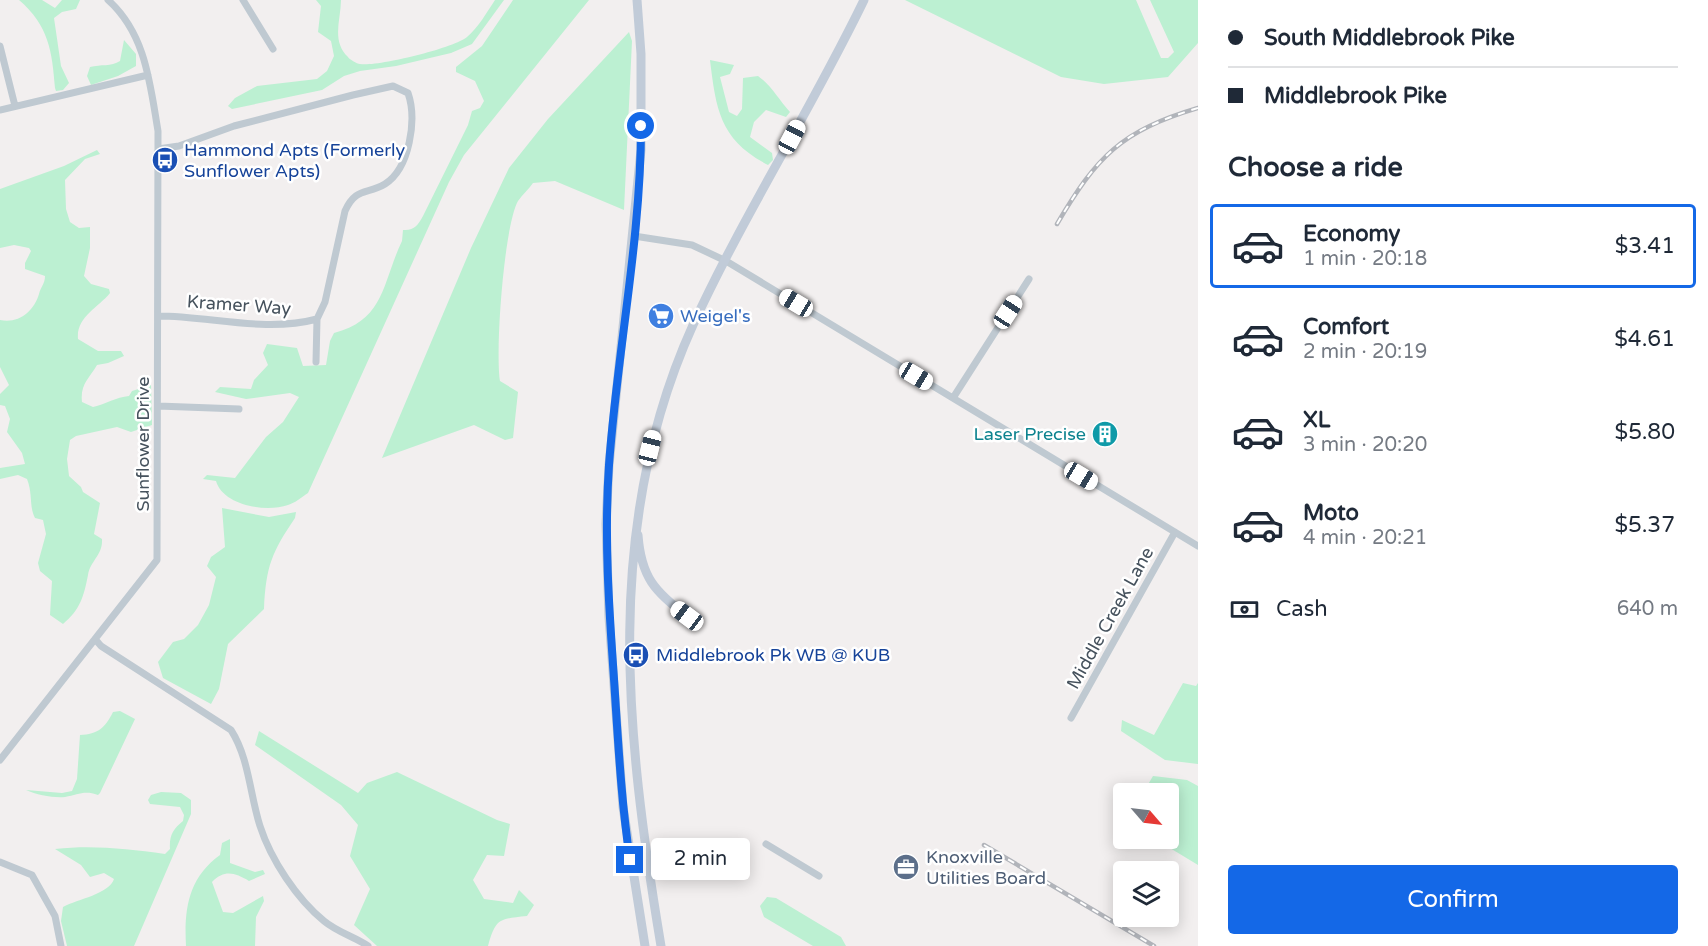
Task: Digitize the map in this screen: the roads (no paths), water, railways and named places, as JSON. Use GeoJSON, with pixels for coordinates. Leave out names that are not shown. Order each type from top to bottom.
{"type":"FeatureCollection","features":[{"type":"Feature","properties":{"kind":"main road"},"geometry":{"type":"LineString","coordinates":[[637,0],[641,54],[641,150],[609,465],[606,524],[609,617],[623,807],[645,946]]}},
{"type":"Feature","properties":{"kind":"main road"},"geometry":{"type":"LineString","coordinates":[[661,946],[639,806],[628,625],[632,547],[655,429],[693,324],[864,0]]}},
{"type":"Feature","properties":{"kind":"main road"},"geometry":{"type":"LineString","coordinates":[[637,516],[639,553],[645,571],[654,589],[687,616]]}},
{"type":"Feature","properties":{"kind":"street","name":"Sunflower Drive"},"geometry":{"type":"LineString","coordinates":[[0,760],[157,560],[158,131],[148,75],[138,37],[116,7],[108,0]]}},
{"type":"Feature","properties":{"kind":"street"},"geometry":{"type":"LineString","coordinates":[[116,7],[123,0]]}},
{"type":"Feature","properties":{"kind":"street"},"geometry":{"type":"LineString","coordinates":[[243,0],[273,49]]}},
{"type":"Feature","properties":{"kind":"street"},"geometry":{"type":"LineString","coordinates":[[0,46],[15,106]]}},
{"type":"Feature","properties":{"kind":"street"},"geometry":{"type":"LineString","coordinates":[[0,110],[148,75]]}},
{"type":"Feature","properties":{"kind":"street"},"geometry":{"type":"LineString","coordinates":[[158,148],[179,146],[234,126],[393,86],[408,93],[413,108],[411,140],[392,178],[386,183],[359,193],[350,200],[339,230],[325,302],[317,319],[316,362]]}},
{"type":"Feature","properties":{"kind":"street"},"geometry":{"type":"LineString","coordinates":[[634,236],[692,245],[726,261],[1198,546]]}},
{"type":"Feature","properties":{"kind":"street"},"geometry":{"type":"LineString","coordinates":[[953,398],[1029,279]]}},
{"type":"Feature","properties":{"kind":"street","name":"Kramer Way"},"geometry":{"type":"LineString","coordinates":[[158,316],[194,316],[232,323],[299,324],[317,319]]}},
{"type":"Feature","properties":{"kind":"street"},"geometry":{"type":"LineString","coordinates":[[158,406],[239,410]]}},
{"type":"Feature","properties":{"kind":"street","name":"Middle Creek Lane"},"geometry":{"type":"LineString","coordinates":[[1071,718],[1175,532]]}},
{"type":"Feature","properties":{"kind":"street"},"geometry":{"type":"LineString","coordinates":[[95,639],[100,646],[231,730],[240,747],[261,828],[278,863],[299,895],[326,923],[368,946]]}},
{"type":"Feature","properties":{"kind":"street"},"geometry":{"type":"LineString","coordinates":[[766,844],[819,876]]}},
{"type":"Feature","properties":{"kind":"street"},"geometry":{"type":"LineString","coordinates":[[0,862],[32,875],[55,916],[61,946]]}},
{"type":"Feature","properties":{"kind":"railway"},"geometry":{"type":"LineString","coordinates":[[1057,224],[1085,180],[1114,149],[1149,126],[1198,108]]}},
{"type":"Feature","properties":{"kind":"railway"},"geometry":{"type":"LineString","coordinates":[[984,845],[1154,946]]}},
{"type":"Feature","properties":{"kind":"place","name":"Hammond Apts (Formerly Sunflower Apts)"},"geometry":{"type":"Point","coordinates":[165,160]}},
{"type":"Feature","properties":{"kind":"place","name":"Weigel's"},"geometry":{"type":"Point","coordinates":[661,316]}},
{"type":"Feature","properties":{"kind":"place","name":"Laser Precise"},"geometry":{"type":"Point","coordinates":[1105,434]}},
{"type":"Feature","properties":{"kind":"place","name":"Middlebrook Pk WB @ KUB"},"geometry":{"type":"Point","coordinates":[636,655]}},
{"type":"Feature","properties":{"kind":"place","name":"Knoxville Utilities Board"},"geometry":{"type":"Point","coordinates":[906,867]}}]}
